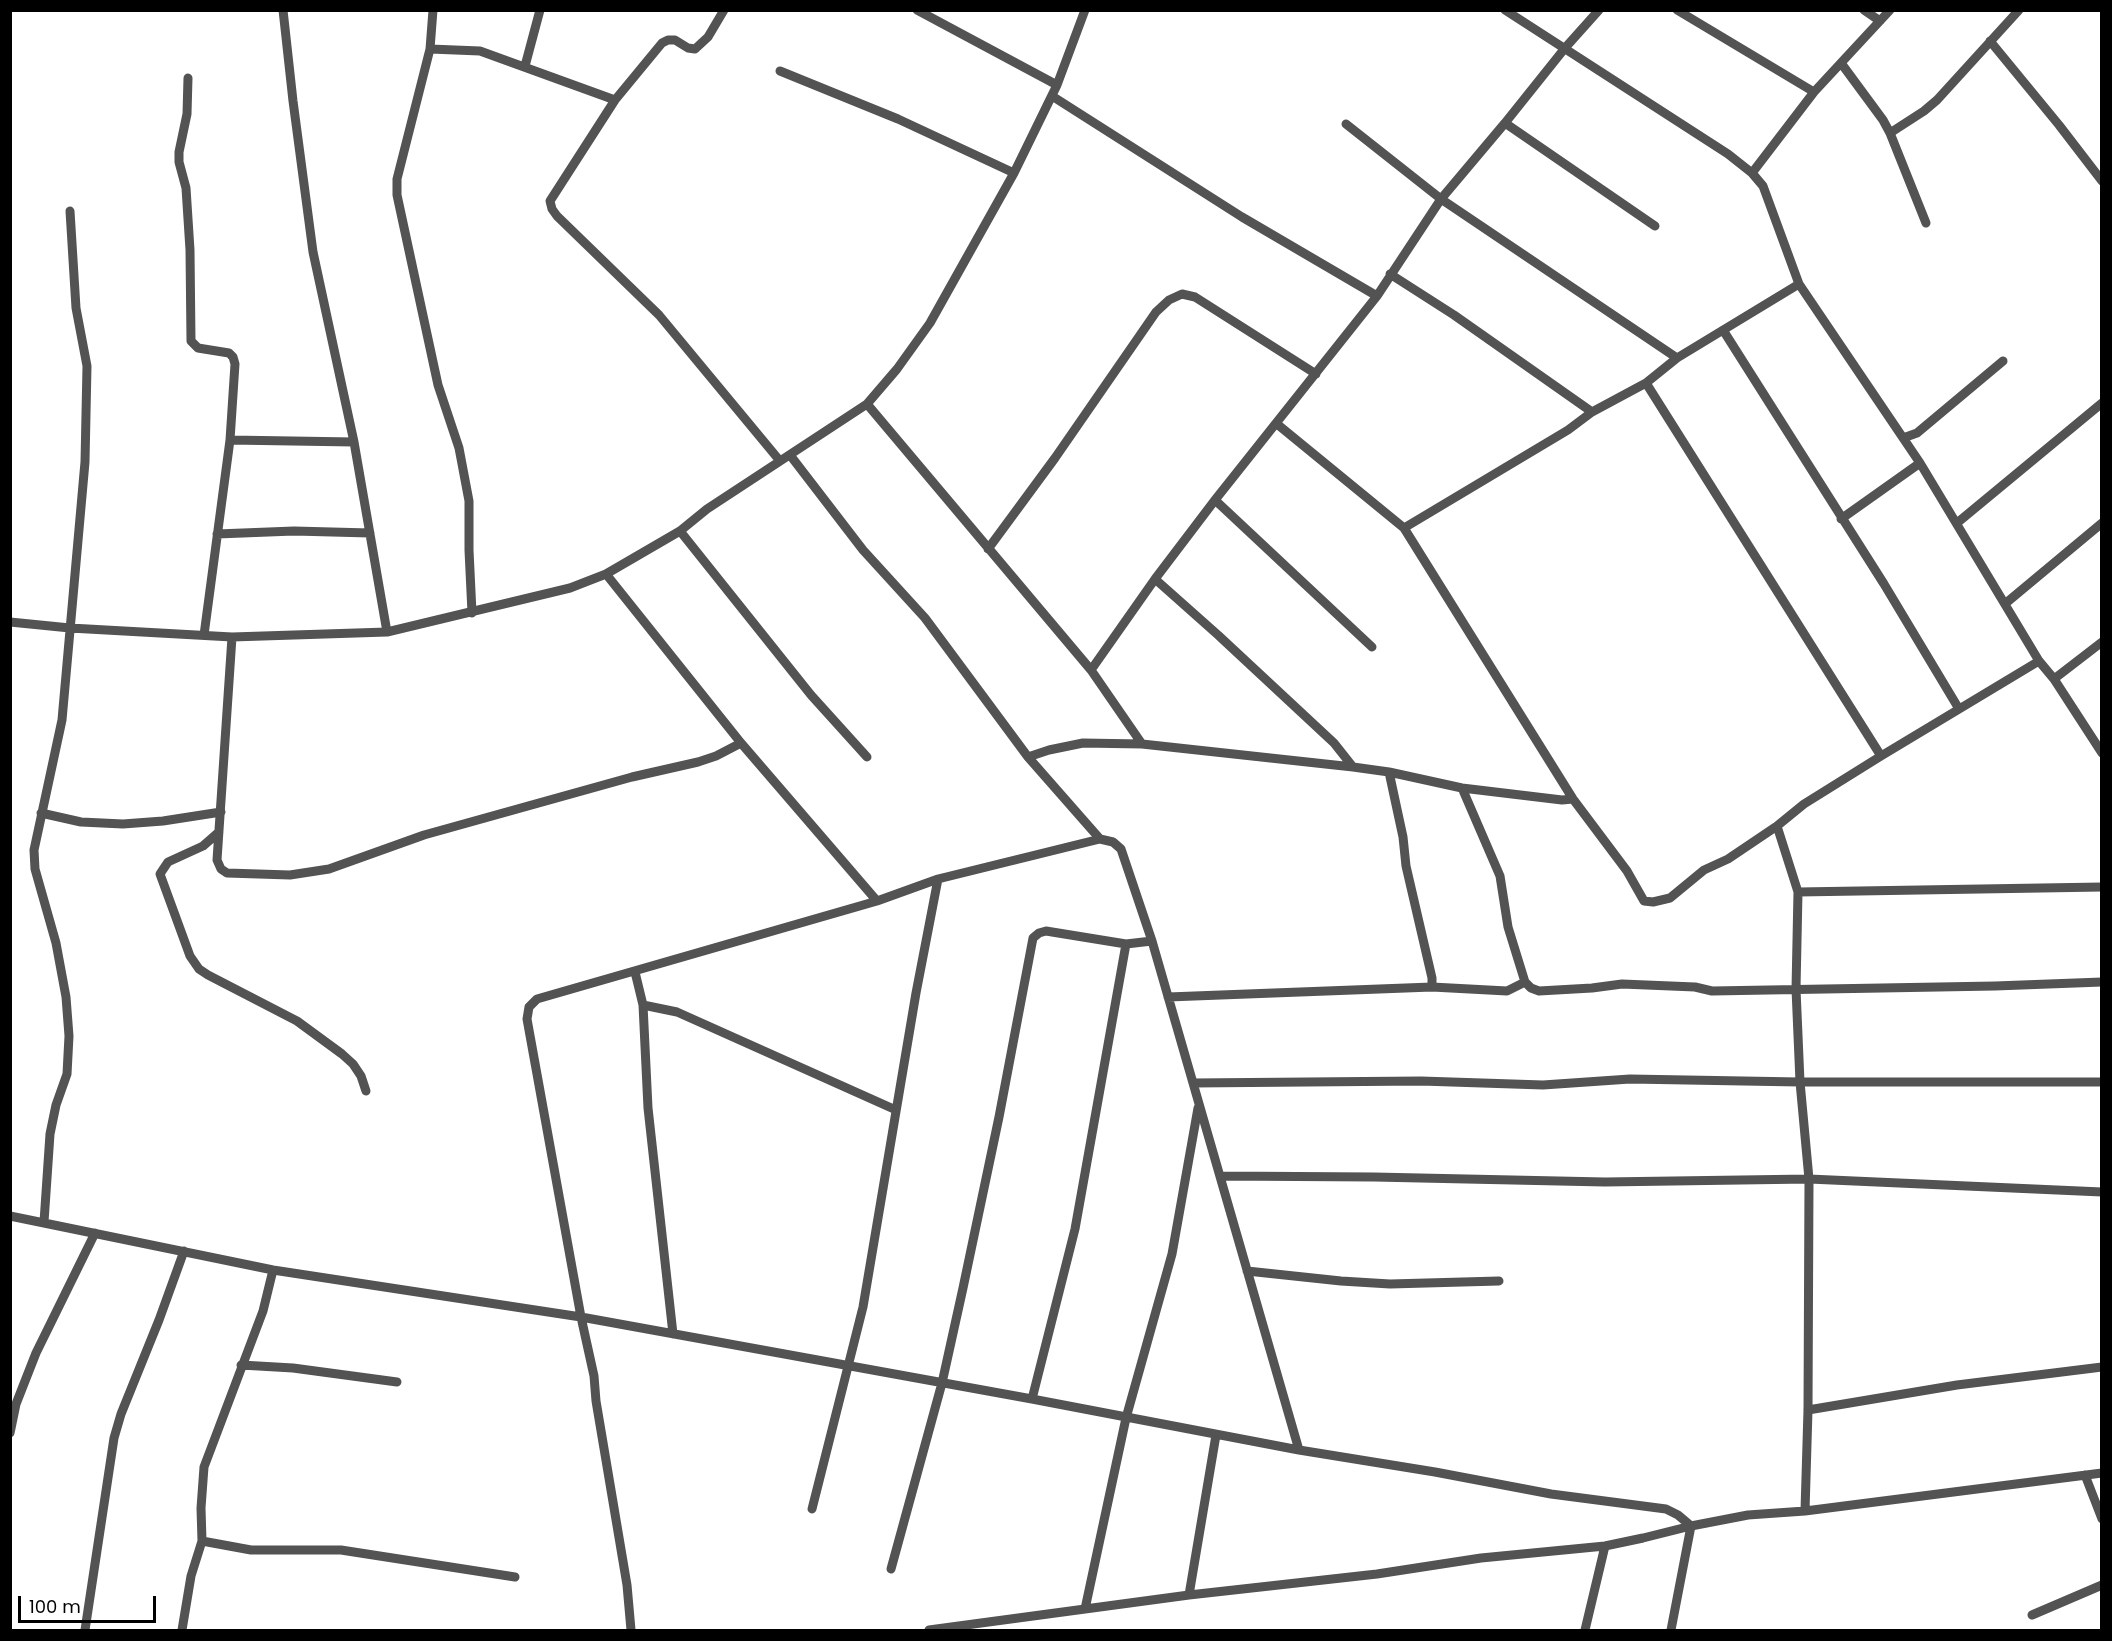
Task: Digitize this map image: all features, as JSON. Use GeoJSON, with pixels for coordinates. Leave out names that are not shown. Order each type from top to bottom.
{"type":"FeatureCollection","features":[{"type":"Feature","properties":{"kind":"street"},"geometry":{"type":"LineString","coordinates":[[283,10],[313,252],[354,442],[387,632]]}},
{"type":"Feature","properties":{"kind":"street"},"geometry":{"type":"LineString","coordinates":[[433,10],[430,49],[397,179],[397,195],[435,374],[459,448],[469,501],[472,613]]}},
{"type":"Feature","properties":{"kind":"street"},"geometry":{"type":"LineString","coordinates":[[525,66],[540,10]]}},
{"type":"Feature","properties":{"kind":"street"},"geometry":{"type":"LineString","coordinates":[[724,10],[708,37],[695,49],[688,48],[675,40],[662,43],[615,100],[550,201],[552,209],[659,315],[780,461]]}},
{"type":"Feature","properties":{"kind":"street"},"geometry":{"type":"LineString","coordinates":[[917,10],[1057,85]]}},
{"type":"Feature","properties":{"kind":"street"},"geometry":{"type":"LineString","coordinates":[[10,622],[70,628],[232,637],[387,632],[570,588],[606,573],[680,531],[707,509],[867,404],[897,369],[930,323],[1014,173],[1057,85],[1085,10]]}},
{"type":"Feature","properties":{"kind":"street"},"geometry":{"type":"LineString","coordinates":[[1505,10],[1728,154],[1752,173],[1763,186],[1799,284],[1920,463],[2039,661],[2054,679],[2102,753]]}},
{"type":"Feature","properties":{"kind":"street"},"geometry":{"type":"LineString","coordinates":[[1091,670],[1155,579],[1215,500],[1377,296],[1441,199],[1599,10]]}},
{"type":"Feature","properties":{"kind":"street"},"geometry":{"type":"LineString","coordinates":[[1677,10],[1814,92]]}},
{"type":"Feature","properties":{"kind":"street"},"geometry":{"type":"LineString","coordinates":[[1864,10],[1880,21]]}},
{"type":"Feature","properties":{"kind":"street"},"geometry":{"type":"LineString","coordinates":[[1752,173],[1814,92],[1890,10]]}},
{"type":"Feature","properties":{"kind":"street"},"geometry":{"type":"LineString","coordinates":[[1890,133],[1924,111],[1936,100],[2019,10]]}},
{"type":"Feature","properties":{"kind":"street"},"geometry":{"type":"LineString","coordinates":[[1990,41],[2102,181]]}},
{"type":"Feature","properties":{"kind":"street"},"geometry":{"type":"LineString","coordinates":[[430,49],[480,51],[615,100]]}},
{"type":"Feature","properties":{"kind":"street"},"geometry":{"type":"LineString","coordinates":[[1841,63],[1890,133],[1926,223]]}},
{"type":"Feature","properties":{"kind":"street"},"geometry":{"type":"LineString","coordinates":[[780,71],[898,119],[1014,173]]}},
{"type":"Feature","properties":{"kind":"street"},"geometry":{"type":"LineString","coordinates":[[188,78],[187,114],[178,152],[178,162],[187,198],[191,341],[198,348],[229,353],[234,357],[230,440],[204,635]]}},
{"type":"Feature","properties":{"kind":"street"},"geometry":{"type":"LineString","coordinates":[[1052,96],[1242,217],[1377,296]]}},
{"type":"Feature","properties":{"kind":"street"},"geometry":{"type":"LineString","coordinates":[[1505,123],[1655,225]]}},
{"type":"Feature","properties":{"kind":"street"},"geometry":{"type":"LineString","coordinates":[[1346,124],[1441,199],[1677,358]]}},
{"type":"Feature","properties":{"kind":"street"},"geometry":{"type":"LineString","coordinates":[[44,1222],[50,1134],[56,1105],[67,1074],[69,1036],[66,998],[56,943],[35,869],[34,850],[62,720],[85,462],[87,366],[76,308],[70,211]]}},
{"type":"Feature","properties":{"kind":"street"},"geometry":{"type":"LineString","coordinates":[[1390,274],[1454,315],[1592,412]]}},
{"type":"Feature","properties":{"kind":"street"},"geometry":{"type":"LineString","coordinates":[[1404,528],[1568,430],[1592,412],[1646,383],[1677,358],[1799,284]]}},
{"type":"Feature","properties":{"kind":"street"},"geometry":{"type":"LineString","coordinates":[[988,549],[1055,458],[1156,312],[1169,300],[1182,294],[1195,297],[1316,374]]}},
{"type":"Feature","properties":{"kind":"street"},"geometry":{"type":"LineString","coordinates":[[1724,330],[1841,519],[1890,593],[1959,709]]}},
{"type":"Feature","properties":{"kind":"street"},"geometry":{"type":"LineString","coordinates":[[1903,438],[1917,433],[2003,361]]}},
{"type":"Feature","properties":{"kind":"street"},"geometry":{"type":"LineString","coordinates":[[1646,383],[1881,756]]}},
{"type":"Feature","properties":{"kind":"street"},"geometry":{"type":"LineString","coordinates":[[1957,524],[2102,403]]}},
{"type":"Feature","properties":{"kind":"street"},"geometry":{"type":"LineString","coordinates":[[867,404],[1091,670],[1142,744]]}},
{"type":"Feature","properties":{"kind":"street"},"geometry":{"type":"LineString","coordinates":[[1277,424],[1404,528],[1572,799],[1627,871],[1644,901],[1653,902],[1670,898],[1704,870],[1728,859],[1777,826],[1804,804],[2039,661]]}},
{"type":"Feature","properties":{"kind":"street"},"geometry":{"type":"LineString","coordinates":[[230,440],[354,442]]}},
{"type":"Feature","properties":{"kind":"street"},"geometry":{"type":"LineString","coordinates":[[790,455],[863,550],[925,618],[1028,757],[1100,839]]}},
{"type":"Feature","properties":{"kind":"street"},"geometry":{"type":"LineString","coordinates":[[1841,519],[1920,463]]}},
{"type":"Feature","properties":{"kind":"street"},"geometry":{"type":"LineString","coordinates":[[1215,500],[1372,647]]}},
{"type":"Feature","properties":{"kind":"street"},"geometry":{"type":"LineString","coordinates":[[2006,603],[2102,523]]}},
{"type":"Feature","properties":{"kind":"street"},"geometry":{"type":"LineString","coordinates":[[218,534],[294,531],[370,533]]}},
{"type":"Feature","properties":{"kind":"street"},"geometry":{"type":"LineString","coordinates":[[680,531],[811,695],[867,757]]}},
{"type":"Feature","properties":{"kind":"street"},"geometry":{"type":"LineString","coordinates":[[606,573],[741,743],[877,901]]}},
{"type":"Feature","properties":{"kind":"street"},"geometry":{"type":"LineString","coordinates":[[1155,579],[1334,743],[1353,767]]}},
{"type":"Feature","properties":{"kind":"street"},"geometry":{"type":"LineString","coordinates":[[232,637],[218,860],[221,869],[227,873],[290,875],[329,869],[424,836],[535,803],[698,762],[741,743]]}},
{"type":"Feature","properties":{"kind":"street"},"geometry":{"type":"LineString","coordinates":[[2054,679],[2102,642]]}},
{"type":"Feature","properties":{"kind":"street"},"geometry":{"type":"LineString","coordinates":[[1028,757],[1083,743],[1142,744],[1353,767],[1389,772],[1462,788],[1562,800],[1572,799]]}},
{"type":"Feature","properties":{"kind":"street"},"geometry":{"type":"LineString","coordinates":[[1389,772],[1403,837],[1406,866],[1432,978],[1431,987]]}},
{"type":"Feature","properties":{"kind":"street"},"geometry":{"type":"LineString","coordinates":[[1462,788],[1500,876],[1508,927],[1525,982],[1531,988],[1539,991],[1622,984],[1695,987],[1712,991],[2102,982]]}},
{"type":"Feature","properties":{"kind":"street"},"geometry":{"type":"LineString","coordinates":[[41,813],[81,822],[123,824],[163,821],[221,812]]}},
{"type":"Feature","properties":{"kind":"street"},"geometry":{"type":"LineString","coordinates":[[1777,826],[1798,892],[1796,989],[1800,1082],[1809,1179],[1805,1512]]}},
{"type":"Feature","properties":{"kind":"street"},"geometry":{"type":"LineString","coordinates":[[219,832],[203,846],[168,862],[160,874],[190,956],[199,969],[208,975],[297,1021],[342,1054],[362,1076],[366,1091]]}},
{"type":"Feature","properties":{"kind":"street"},"geometry":{"type":"LineString","coordinates":[[631,1630],[627,1585],[596,1401],[594,1376],[581,1317],[527,1019],[529,1007],[537,999],[877,901],[938,879],[1100,839],[1113,842],[1121,849],[1152,941],[1299,1450]]}},
{"type":"Feature","properties":{"kind":"street"},"geometry":{"type":"LineString","coordinates":[[812,1509],[863,1307],[938,879]]}},
{"type":"Feature","properties":{"kind":"street"},"geometry":{"type":"LineString","coordinates":[[1798,892],[2102,887]]}},
{"type":"Feature","properties":{"kind":"street"},"geometry":{"type":"LineString","coordinates":[[891,1569],[942,1383],[999,1118],[1033,938],[1046,931],[1126,944],[1152,941]]}},
{"type":"Feature","properties":{"kind":"street"},"geometry":{"type":"LineString","coordinates":[[1032,1399],[1075,1229],[1126,944]]}},
{"type":"Feature","properties":{"kind":"street"},"geometry":{"type":"LineString","coordinates":[[635,972],[643,1005],[648,1108],[673,1334]]}},
{"type":"Feature","properties":{"kind":"street"},"geometry":{"type":"LineString","coordinates":[[1168,997],[1431,987],[1507,991],[1525,982]]}},
{"type":"Feature","properties":{"kind":"street"},"geometry":{"type":"LineString","coordinates":[[643,1005],[677,1012],[896,1110]]}},
{"type":"Feature","properties":{"kind":"street"},"geometry":{"type":"LineString","coordinates":[[1193,1083],[1420,1082],[1544,1085],[1630,1079],[1800,1082],[2102,1082]]}},
{"type":"Feature","properties":{"kind":"street"},"geometry":{"type":"LineString","coordinates":[[1085,1609],[1126,1418],[1172,1254],[1199,1104]]}},
{"type":"Feature","properties":{"kind":"street"},"geometry":{"type":"LineString","coordinates":[[1220,1176],[1605,1182],[1809,1179],[2102,1192]]}},
{"type":"Feature","properties":{"kind":"street"},"geometry":{"type":"LineString","coordinates":[[10,1216],[273,1269],[581,1317],[1299,1450],[1551,1494],[1655,1507],[1678,1515],[1690,1526]]}},
{"type":"Feature","properties":{"kind":"street"},"geometry":{"type":"LineString","coordinates":[[10,1433],[16,1404],[36,1353],[95,1233]]}},
{"type":"Feature","properties":{"kind":"street"},"geometry":{"type":"LineString","coordinates":[[85,1630],[114,1438],[121,1414],[184,1251]]}},
{"type":"Feature","properties":{"kind":"street"},"geometry":{"type":"LineString","coordinates":[[182,1630],[191,1576],[202,1541],[201,1508],[204,1467],[263,1311],[273,1269]]}},
{"type":"Feature","properties":{"kind":"street"},"geometry":{"type":"LineString","coordinates":[[1247,1271],[1390,1284],[1499,1281]]}},
{"type":"Feature","properties":{"kind":"street"},"geometry":{"type":"LineString","coordinates":[[242,1365],[293,1368],[397,1382]]}},
{"type":"Feature","properties":{"kind":"street"},"geometry":{"type":"LineString","coordinates":[[1808,1410],[1957,1385],[2102,1367]]}},
{"type":"Feature","properties":{"kind":"street"},"geometry":{"type":"LineString","coordinates":[[1189,1595],[1216,1435]]}},
{"type":"Feature","properties":{"kind":"street"},"geometry":{"type":"LineString","coordinates":[[929,1630],[959,1628],[1189,1595],[1377,1574],[1481,1558],[1605,1546],[1748,1515],[1805,1512],[2102,1473]]}},
{"type":"Feature","properties":{"kind":"street"},"geometry":{"type":"LineString","coordinates":[[2085,1475],[2102,1519]]}},
{"type":"Feature","properties":{"kind":"street"},"geometry":{"type":"LineString","coordinates":[[1671,1630],[1690,1526]]}},
{"type":"Feature","properties":{"kind":"street"},"geometry":{"type":"LineString","coordinates":[[202,1541],[250,1550],[341,1550],[515,1577]]}},
{"type":"Feature","properties":{"kind":"street"},"geometry":{"type":"LineString","coordinates":[[1585,1630],[1605,1546]]}},
{"type":"Feature","properties":{"kind":"street"},"geometry":{"type":"LineString","coordinates":[[2032,1615],[2102,1585]]}}]}
